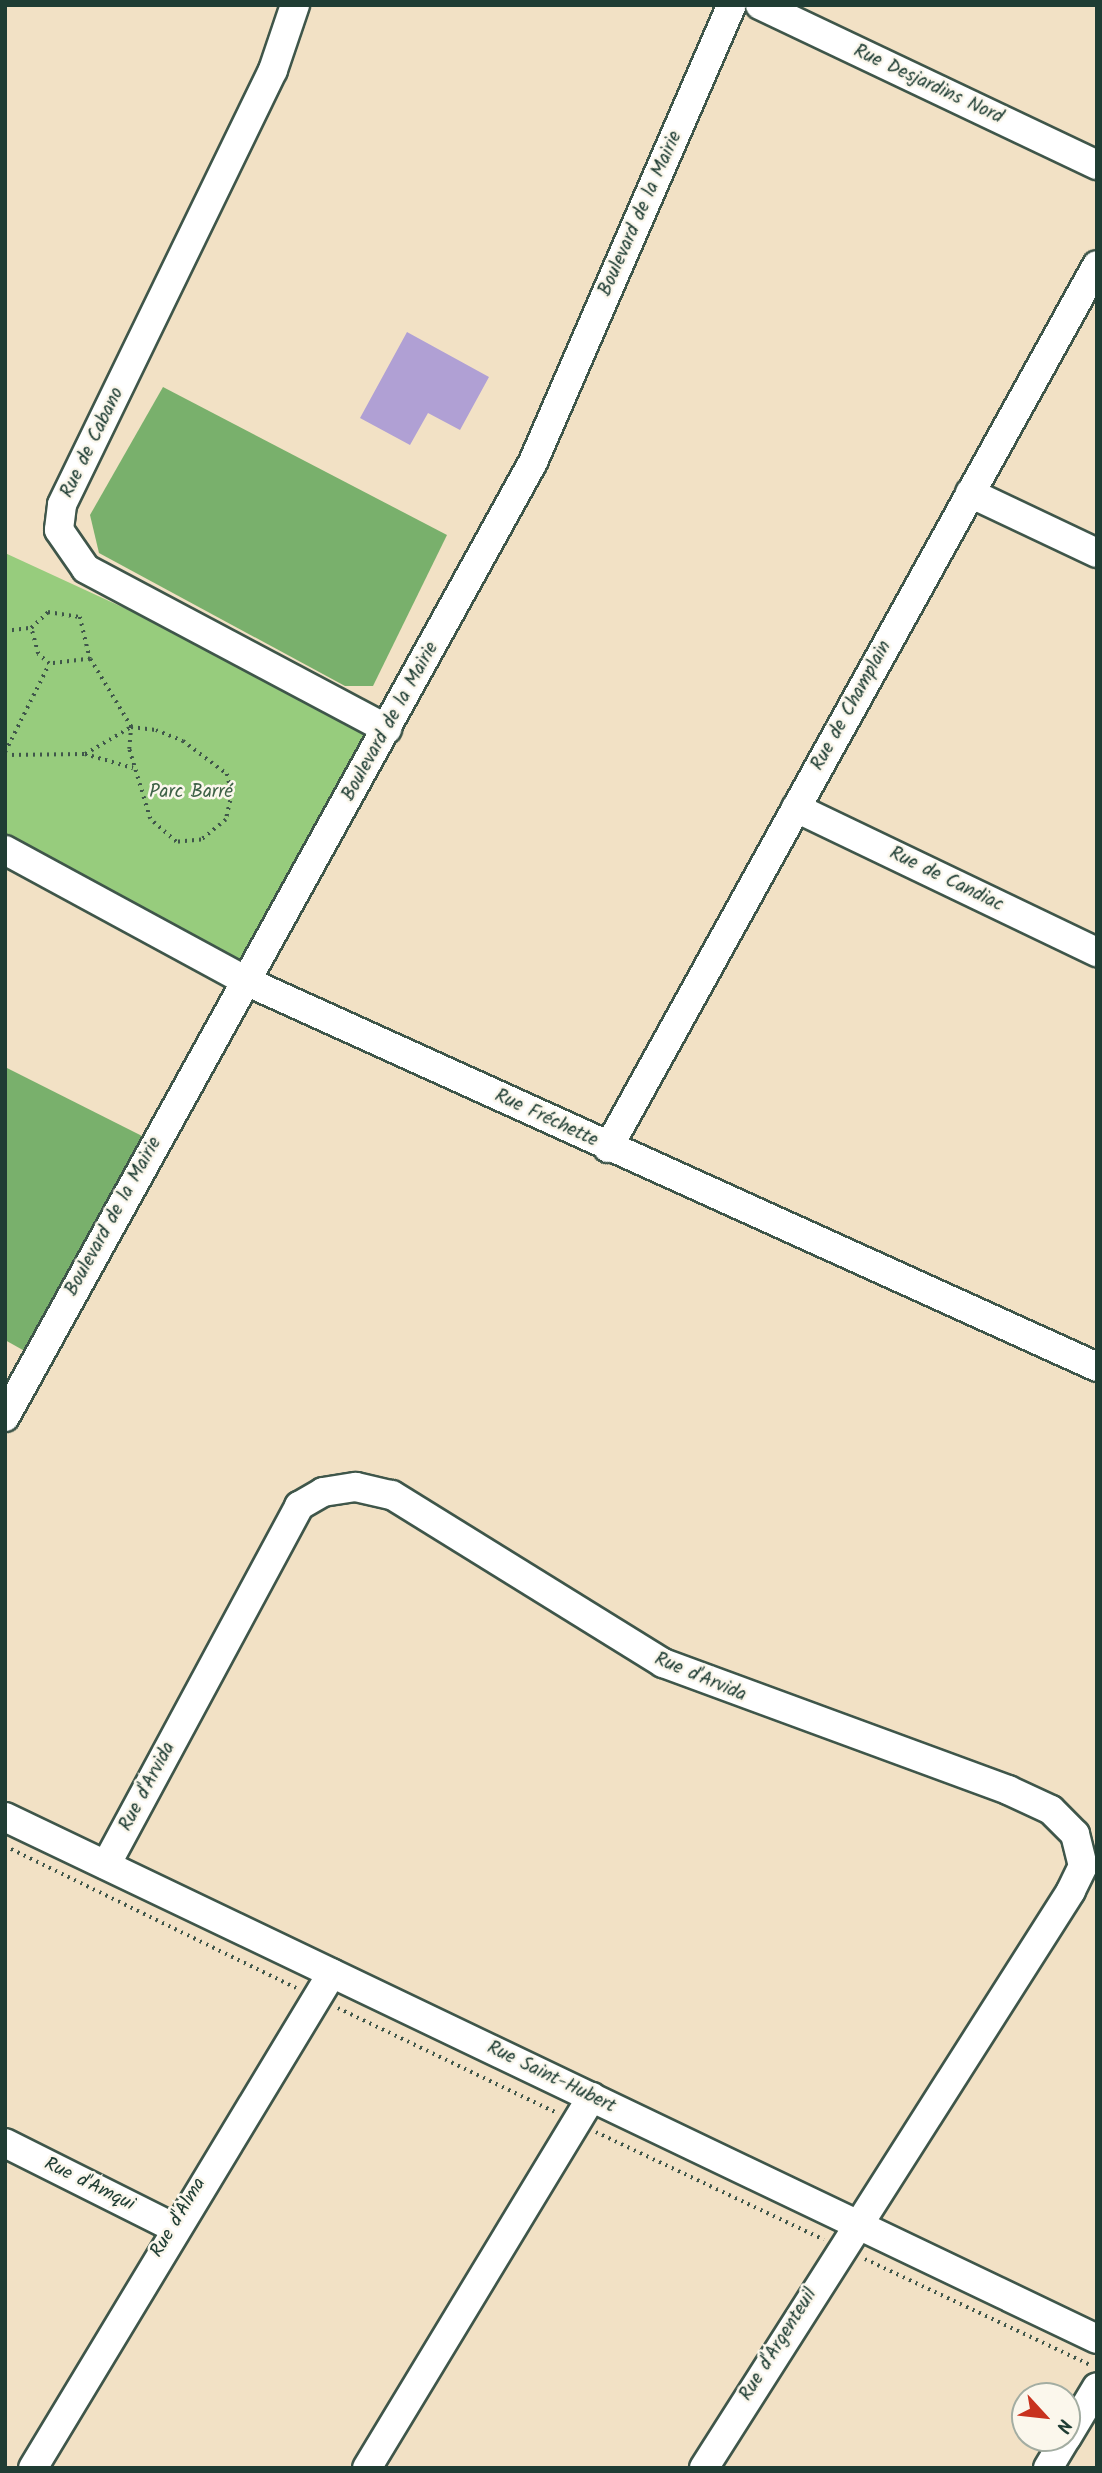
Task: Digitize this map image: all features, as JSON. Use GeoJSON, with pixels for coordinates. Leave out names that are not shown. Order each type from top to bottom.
{"type":"FeatureCollection","features":[{"type":"Feature","properties":{"kind":"street","name":"Rue de Cabano"},"geometry":{"type":"LineString","coordinates":[[295,5],[273,69],[62,505],[59,530],[86,569],[387,729]]}},
{"type":"Feature","properties":{"kind":"street","name":"Boulevard de la Mairie"},"geometry":{"type":"LineString","coordinates":[[5,1417],[248,982],[533,462],[732,5]]}},
{"type":"Feature","properties":{"kind":"street","name":"Rue Desjardins Nord"},"geometry":{"type":"LineString","coordinates":[[760,5],[1097,165]]}},
{"type":"Feature","properties":{"kind":"street","name":"Rue de Champlain"},"geometry":{"type":"LineString","coordinates":[[608,1148],[1097,265]]}},
{"type":"Feature","properties":{"kind":"street"},"geometry":{"type":"LineString","coordinates":[[970,493],[1097,553]]}},
{"type":"Feature","properties":{"kind":"street","name":"Rue de Candiac"},"geometry":{"type":"LineString","coordinates":[[796,808],[1097,952]]}},
{"type":"Feature","properties":{"kind":"street","name":"Rue Fréchette"},"geometry":{"type":"LineString","coordinates":[[5,850],[248,982],[608,1148],[1097,1367]]}},
{"type":"Feature","properties":{"kind":"street","name":"Rue d'Arvida"},"geometry":{"type":"LineString","coordinates":[[106,1865],[299,1506],[323,1492],[356,1488],[392,1495],[663,1664],[1008,1790],[1051,1810],[1075,1834],[1083,1866],[1071,1891],[855,2223]]}},
{"type":"Feature","properties":{"kind":"street","name":"Rue Saint-Hubert"},"geometry":{"type":"LineString","coordinates":[[5,1817],[1097,2339]]}},
{"type":"Feature","properties":{"kind":"street","name":"Rue d'Alma"},"geometry":{"type":"LineString","coordinates":[[33,2468],[173,2227],[332,1973]]}},
{"type":"Feature","properties":{"kind":"street"},"geometry":{"type":"LineString","coordinates":[[367,2468],[592,2097]]}},
{"type":"Feature","properties":{"kind":"street","name":"Rue d'Amqui"},"geometry":{"type":"LineString","coordinates":[[5,2143],[173,2227]]}},
{"type":"Feature","properties":{"kind":"street","name":"Rue d'Argenteuil"},"geometry":{"type":"LineString","coordinates":[[704,2468],[855,2223]]}},
{"type":"Feature","properties":{"kind":"street"},"geometry":{"type":"LineString","coordinates":[[1081,2414],[1097,2387]]}},
{"type":"Feature","properties":{"kind":"street"},"geometry":{"type":"LineString","coordinates":[[1048,2468],[1058,2452]]}},
{"type":"Feature","properties":{"kind":"path"},"geometry":{"type":"LineString","coordinates":[[5,631],[31,628],[48,612],[80,617],[90,659],[131,727],[133,768],[150,818],[176,842],[201,840],[226,820],[232,794],[227,774],[183,741],[131,727],[85,754]]}},
{"type":"Feature","properties":{"kind":"path"},"geometry":{"type":"LineString","coordinates":[[31,628],[38,654],[49,664],[90,659]]}},
{"type":"Feature","properties":{"kind":"path"},"geometry":{"type":"LineString","coordinates":[[49,664],[5,753],[85,754],[133,768]]}},
{"type":"Feature","properties":{"kind":"path","name":"Rue Saint-Hubert"},"geometry":{"type":"LineString","coordinates":[[5,1846],[577,2123],[1097,2368]]}},
{"type":"Feature","properties":{"kind":"green space"},"geometry":{"type":"Polygon","coordinates":[[[163,387],[447,535],[373,686],[345,686],[99,553],[90,515],[163,387]]]}},
{"type":"Feature","properties":{"kind":"green space","name":"Parc Barré"},"geometry":{"type":"Polygon","coordinates":[[[5,553],[387,729],[248,982],[5,850],[5,553]]]}},
{"type":"Feature","properties":{"kind":"green space"},"geometry":{"type":"Polygon","coordinates":[[[5,1067],[154,1142],[37,1358],[5,1340],[5,1067]]]}},
{"type":"Feature","properties":{"kind":"building"},"geometry":{"type":"Polygon","coordinates":[[[407,332],[489,377],[460,430],[428,413],[410,445],[360,418],[407,332]]]}}]}
